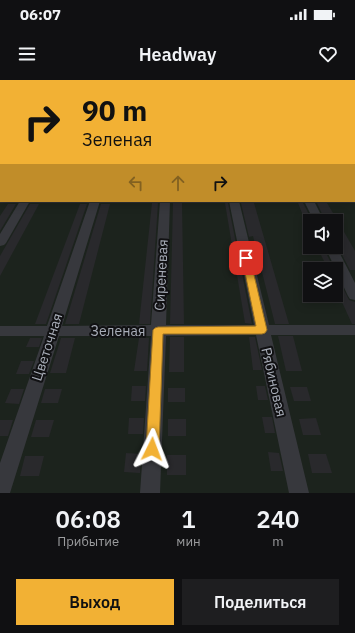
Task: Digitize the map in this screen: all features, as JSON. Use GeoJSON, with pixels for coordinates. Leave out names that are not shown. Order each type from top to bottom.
{"type":"FeatureCollection","features":[{"type":"Feature","properties":{"kind":"street"},"geometry":{"type":"LineString","coordinates":[[0,243],[24,202]]}},
{"type":"Feature","properties":{"kind":"street","name":"Цветочная"},"geometry":{"type":"LineString","coordinates":[[0,493],[94,202]]}},
{"type":"Feature","properties":{"kind":"street","name":"Сиреневая"},"geometry":{"type":"LineString","coordinates":[[150,493],[165,202]]}},
{"type":"Feature","properties":{"kind":"street","name":"Рябиновая"},"geometry":{"type":"LineString","coordinates":[[234,202],[299,493]]}},
{"type":"Feature","properties":{"kind":"street"},"geometry":{"type":"LineString","coordinates":[[310,202],[316,214]]}},
{"type":"Feature","properties":{"kind":"street"},"geometry":{"type":"LineString","coordinates":[[334,254],[355,296]]}},
{"type":"Feature","properties":{"kind":"street","name":"Зеленая"},"geometry":{"type":"LineString","coordinates":[[0,331],[355,330]]}},
{"type":"Feature","properties":{"kind":"shaded area"},"geometry":{"type":"Polygon","coordinates":[[[0,202],[355,202],[355,493],[0,493],[0,202]]]}},
{"type":"Feature","properties":{"kind":"building"},"geometry":{"type":"Polygon","coordinates":[[[152,203],[158,203],[150,324],[139,324],[152,203]]]}},
{"type":"Feature","properties":{"kind":"building"},"geometry":{"type":"Polygon","coordinates":[[[173,203],[182,203],[184,324],[170,324],[173,203]]]}},
{"type":"Feature","properties":{"kind":"building"},"geometry":{"type":"Polygon","coordinates":[[[225,203],[228,203],[252,324],[245,323],[225,203]]]}},
{"type":"Feature","properties":{"kind":"building"},"geometry":{"type":"Polygon","coordinates":[[[241,203],[254,203],[289,324],[275,324],[253,236],[249,237],[241,203]]]}},
{"type":"Feature","properties":{"kind":"building"},"geometry":{"type":"Polygon","coordinates":[[[298,203],[303,203],[309,214],[303,214],[303,216],[298,203]]]}},
{"type":"Feature","properties":{"kind":"building"},"geometry":{"type":"Polygon","coordinates":[[[317,203],[327,203],[334,214],[322,214],[317,203]]]}},
{"type":"Feature","properties":{"kind":"building"},"geometry":{"type":"Polygon","coordinates":[[[8,204],[16,204],[0,231],[0,216],[8,204]]]}},
{"type":"Feature","properties":{"kind":"building"},"geometry":{"type":"Polygon","coordinates":[[[30,204],[39,204],[0,276],[0,256],[30,204]]]}},
{"type":"Feature","properties":{"kind":"building"},"geometry":{"type":"Polygon","coordinates":[[[80,204],[87,204],[46,324],[35,324],[80,204]]]}},
{"type":"Feature","properties":{"kind":"building"},"geometry":{"type":"Polygon","coordinates":[[[101,204],[110,204],[79,324],[65,324],[101,204]]]}},
{"type":"Feature","properties":{"kind":"building"},"geometry":{"type":"Polygon","coordinates":[[[343,230],[355,251],[355,270],[350,270],[342,254],[343,254],[343,230]]]}},
{"type":"Feature","properties":{"kind":"building"},"geometry":{"type":"Polygon","coordinates":[[[320,254],[326,254],[330,262],[324,262],[320,254]]]}},
{"type":"Feature","properties":{"kind":"building"},"geometry":{"type":"Polygon","coordinates":[[[343,288],[349,300],[355,302],[355,324],[352,324],[342,302],[343,288]]]}},
{"type":"Feature","properties":{"kind":"building"},"geometry":{"type":"Polygon","coordinates":[[[278,336],[293,336],[302,371],[286,371],[278,336]]]}},
{"type":"Feature","properties":{"kind":"building"},"geometry":{"type":"Polygon","coordinates":[[[170,337],[184,337],[184,372],[169,372],[170,337]]]}},
{"type":"Feature","properties":{"kind":"building"},"geometry":{"type":"Polygon","coordinates":[[[249,337],[255,337],[262,370],[253,370],[249,337]]]}},
{"type":"Feature","properties":{"kind":"building"},"geometry":{"type":"Polygon","coordinates":[[[30,338],[42,338],[39,347],[26,347],[30,338]]]}},
{"type":"Feature","properties":{"kind":"building"},"geometry":{"type":"Polygon","coordinates":[[[61,338],[75,338],[66,373],[50,373],[61,338]]]}},
{"type":"Feature","properties":{"kind":"building"},"geometry":{"type":"Polygon","coordinates":[[[139,338],[149,338],[147,371],[134,371],[139,338]]]}},
{"type":"Feature","properties":{"kind":"building"},"geometry":{"type":"Polygon","coordinates":[[[21,361],[34,361],[29,374],[16,374],[21,361]]]}},
{"type":"Feature","properties":{"kind":"building"},"geometry":{"type":"Polygon","coordinates":[[[132,386],[146,386],[145,401],[131,401],[132,386]]]}},
{"type":"Feature","properties":{"kind":"building"},"geometry":{"type":"Polygon","coordinates":[[[256,386],[265,386],[268,400],[258,400],[256,386]]]}},
{"type":"Feature","properties":{"kind":"building"},"geometry":{"type":"Polygon","coordinates":[[[290,387],[307,387],[311,401],[294,401],[290,387]]]}},
{"type":"Feature","properties":{"kind":"building"},"geometry":{"type":"Polygon","coordinates":[[[168,388],[185,388],[185,402],[168,402],[168,388]]]}},
{"type":"Feature","properties":{"kind":"building"},"geometry":{"type":"Polygon","coordinates":[[[11,389],[24,389],[19,404],[5,403],[11,389]]]}},
{"type":"Feature","properties":{"kind":"building"},"geometry":{"type":"Polygon","coordinates":[[[45,389],[62,389],[58,403],[41,403],[45,389]]]}},
{"type":"Feature","properties":{"kind":"building"},"geometry":{"type":"Polygon","coordinates":[[[262,417],[272,417],[275,433],[265,433],[262,417]]]}},
{"type":"Feature","properties":{"kind":"building"},"geometry":{"type":"Polygon","coordinates":[[[129,418],[144,418],[143,434],[128,434],[129,418]]]}},
{"type":"Feature","properties":{"kind":"building"},"geometry":{"type":"Polygon","coordinates":[[[316,418],[321,435],[303,435],[299,419],[316,418]]]}},
{"type":"Feature","properties":{"kind":"building"},"geometry":{"type":"Polygon","coordinates":[[[168,419],[186,419],[186,436],[168,436],[168,419]]]}},
{"type":"Feature","properties":{"kind":"building"},"geometry":{"type":"Polygon","coordinates":[[[0,420],[13,420],[8,436],[0,436],[0,420]]]}},
{"type":"Feature","properties":{"kind":"building"},"geometry":{"type":"Polygon","coordinates":[[[36,420],[54,420],[49,437],[31,437],[36,420]]]}},
{"type":"Feature","properties":{"kind":"building"},"geometry":{"type":"Polygon","coordinates":[[[268,452],[279,453],[283,471],[271,471],[268,452]]]}},
{"type":"Feature","properties":{"kind":"building"},"geometry":{"type":"Polygon","coordinates":[[[126,453],[141,454],[140,473],[124,472],[126,453]]]}},
{"type":"Feature","properties":{"kind":"building"},"geometry":{"type":"Polygon","coordinates":[[[308,454],[326,454],[332,473],[312,473],[308,454]]]}},
{"type":"Feature","properties":{"kind":"building"},"geometry":{"type":"Polygon","coordinates":[[[167,455],[186,455],[186,475],[167,475],[167,455]]]}},
{"type":"Feature","properties":{"kind":"building"},"geometry":{"type":"Polygon","coordinates":[[[25,456],[44,456],[39,476],[20,476],[25,456]]]}},
{"type":"Feature","properties":{"kind":"route"},"geometry":{"type":"LineString","coordinates":[[152,449],[158,330],[262,330],[246,258]]}}]}
